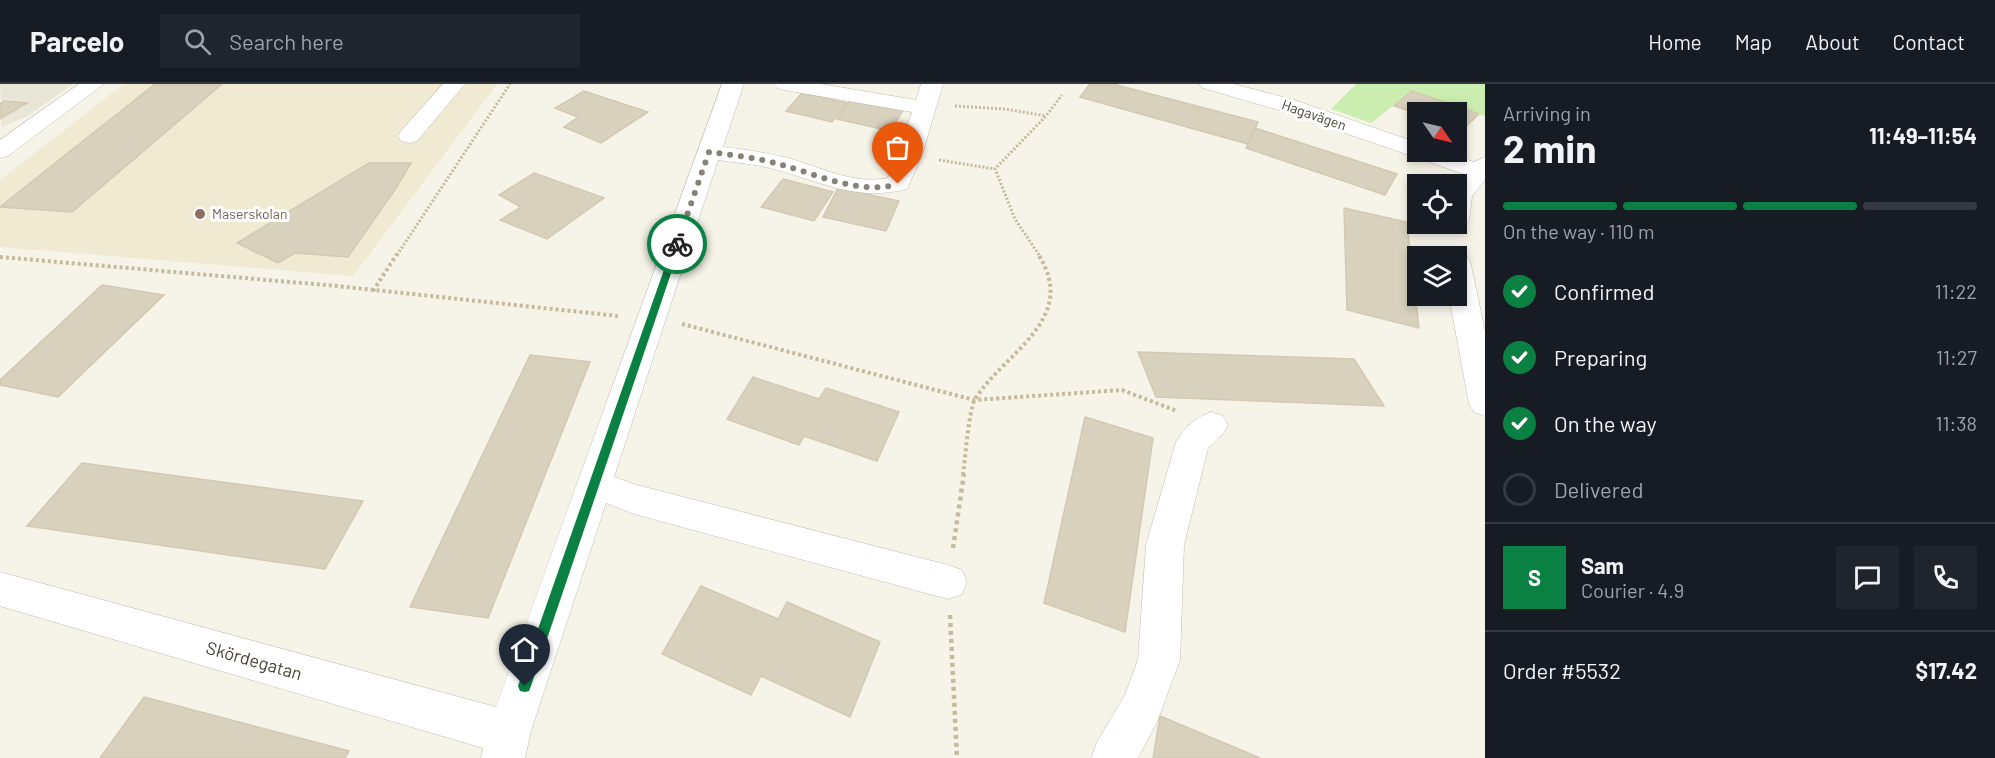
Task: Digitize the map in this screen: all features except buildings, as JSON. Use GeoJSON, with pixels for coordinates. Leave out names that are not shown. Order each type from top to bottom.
{"type":"FeatureCollection","features":[{"type":"Feature","properties":{"kind":"street"},"geometry":{"type":"LineString","coordinates":[[0,151],[11,134],[93,84]]}},
{"type":"Feature","properties":{"kind":"street"},"geometry":{"type":"LineString","coordinates":[[409,136],[454,84]]}},
{"type":"Feature","properties":{"kind":"street"},"geometry":{"type":"LineString","coordinates":[[506,745],[733,84]]}},
{"type":"Feature","properties":{"kind":"street"},"geometry":{"type":"LineString","coordinates":[[709,152],[781,164],[822,178],[883,189],[898,184],[928,99],[784,84]]}},
{"type":"Feature","properties":{"kind":"street","name":"Hagavägen"},"geometry":{"type":"LineString","coordinates":[[1210,84],[1286,105],[1407,147]]}},
{"type":"Feature","properties":{"kind":"street","name":"Hagavägen"},"geometry":{"type":"LineString","coordinates":[[1459,162],[1481,168]]}},
{"type":"Feature","properties":{"kind":"street"},"geometry":{"type":"LineString","coordinates":[[1467,186],[1481,168]]}},
{"type":"Feature","properties":{"kind":"street"},"geometry":{"type":"LineString","coordinates":[[1467,197],[1485,202]]}},
{"type":"Feature","properties":{"kind":"street"},"geometry":{"type":"LineString","coordinates":[[1465,306],[1485,404]]}},
{"type":"Feature","properties":{"kind":"street"},"geometry":{"type":"LineString","coordinates":[[1113,758],[1142,707],[1159,660],[1165,544],[1193,442],[1211,425]]}},
{"type":"Feature","properties":{"kind":"street"},"geometry":{"type":"LineString","coordinates":[[594,484],[634,499],[948,582]]}},
{"type":"Feature","properties":{"kind":"street","name":"Skördegatan"},"geometry":{"type":"LineString","coordinates":[[0,589],[465,721],[506,745]]}},
{"type":"Feature","properties":{"kind":"path"},"geometry":{"type":"LineString","coordinates":[[373,291],[510,84]]}},
{"type":"Feature","properties":{"kind":"path"},"geometry":{"type":"LineString","coordinates":[[995,169],[1046,116],[1062,95]]}},
{"type":"Feature","properties":{"kind":"path"},"geometry":{"type":"LineString","coordinates":[[928,99],[1046,116]]}},
{"type":"Feature","properties":{"kind":"path"},"geometry":{"type":"LineString","coordinates":[[910,155],[995,169]]}},
{"type":"Feature","properties":{"kind":"path"},"geometry":{"type":"LineString","coordinates":[[957,758],[948,582],[974,400],[1037,330],[1052,299],[1047,267],[1015,219],[995,169]]}},
{"type":"Feature","properties":{"kind":"path"},"geometry":{"type":"LineString","coordinates":[[0,257],[651,319],[688,325],[974,400],[1122,390],[1211,425]]}},
{"type":"Feature","properties":{"kind":"shaded area"},"geometry":{"type":"Polygon","coordinates":[[[0,84],[73,84],[28,116],[2,127],[0,84]]]}},
{"type":"Feature","properties":{"kind":"shaded area","name":"Maserskolan"},"geometry":{"type":"Polygon","coordinates":[[[124,84],[497,84],[353,276],[0,247],[0,180],[124,84]]]}},
{"type":"Feature","properties":{"kind":"green space"},"geometry":{"type":"Polygon","coordinates":[[[1356,84],[1485,84],[1485,116],[1467,110],[1467,102],[1444,102],[1412,91],[1371,123],[1331,109],[1356,84]]]}},
{"type":"Feature","properties":{"kind":"way so far"},"geometry":{"type":"LineString","coordinates":[[677,244],[709,152],[781,164],[822,178],[883,189],[898,184]]}},
{"type":"Feature","properties":{"kind":"place","name":"Maserskolan"},"geometry":{"type":"Point","coordinates":[200,214]}},
{"type":"Feature","properties":{"kind":"route"},"geometry":{"type":"LineString","coordinates":[[525,686],[677,244]]}}]}
